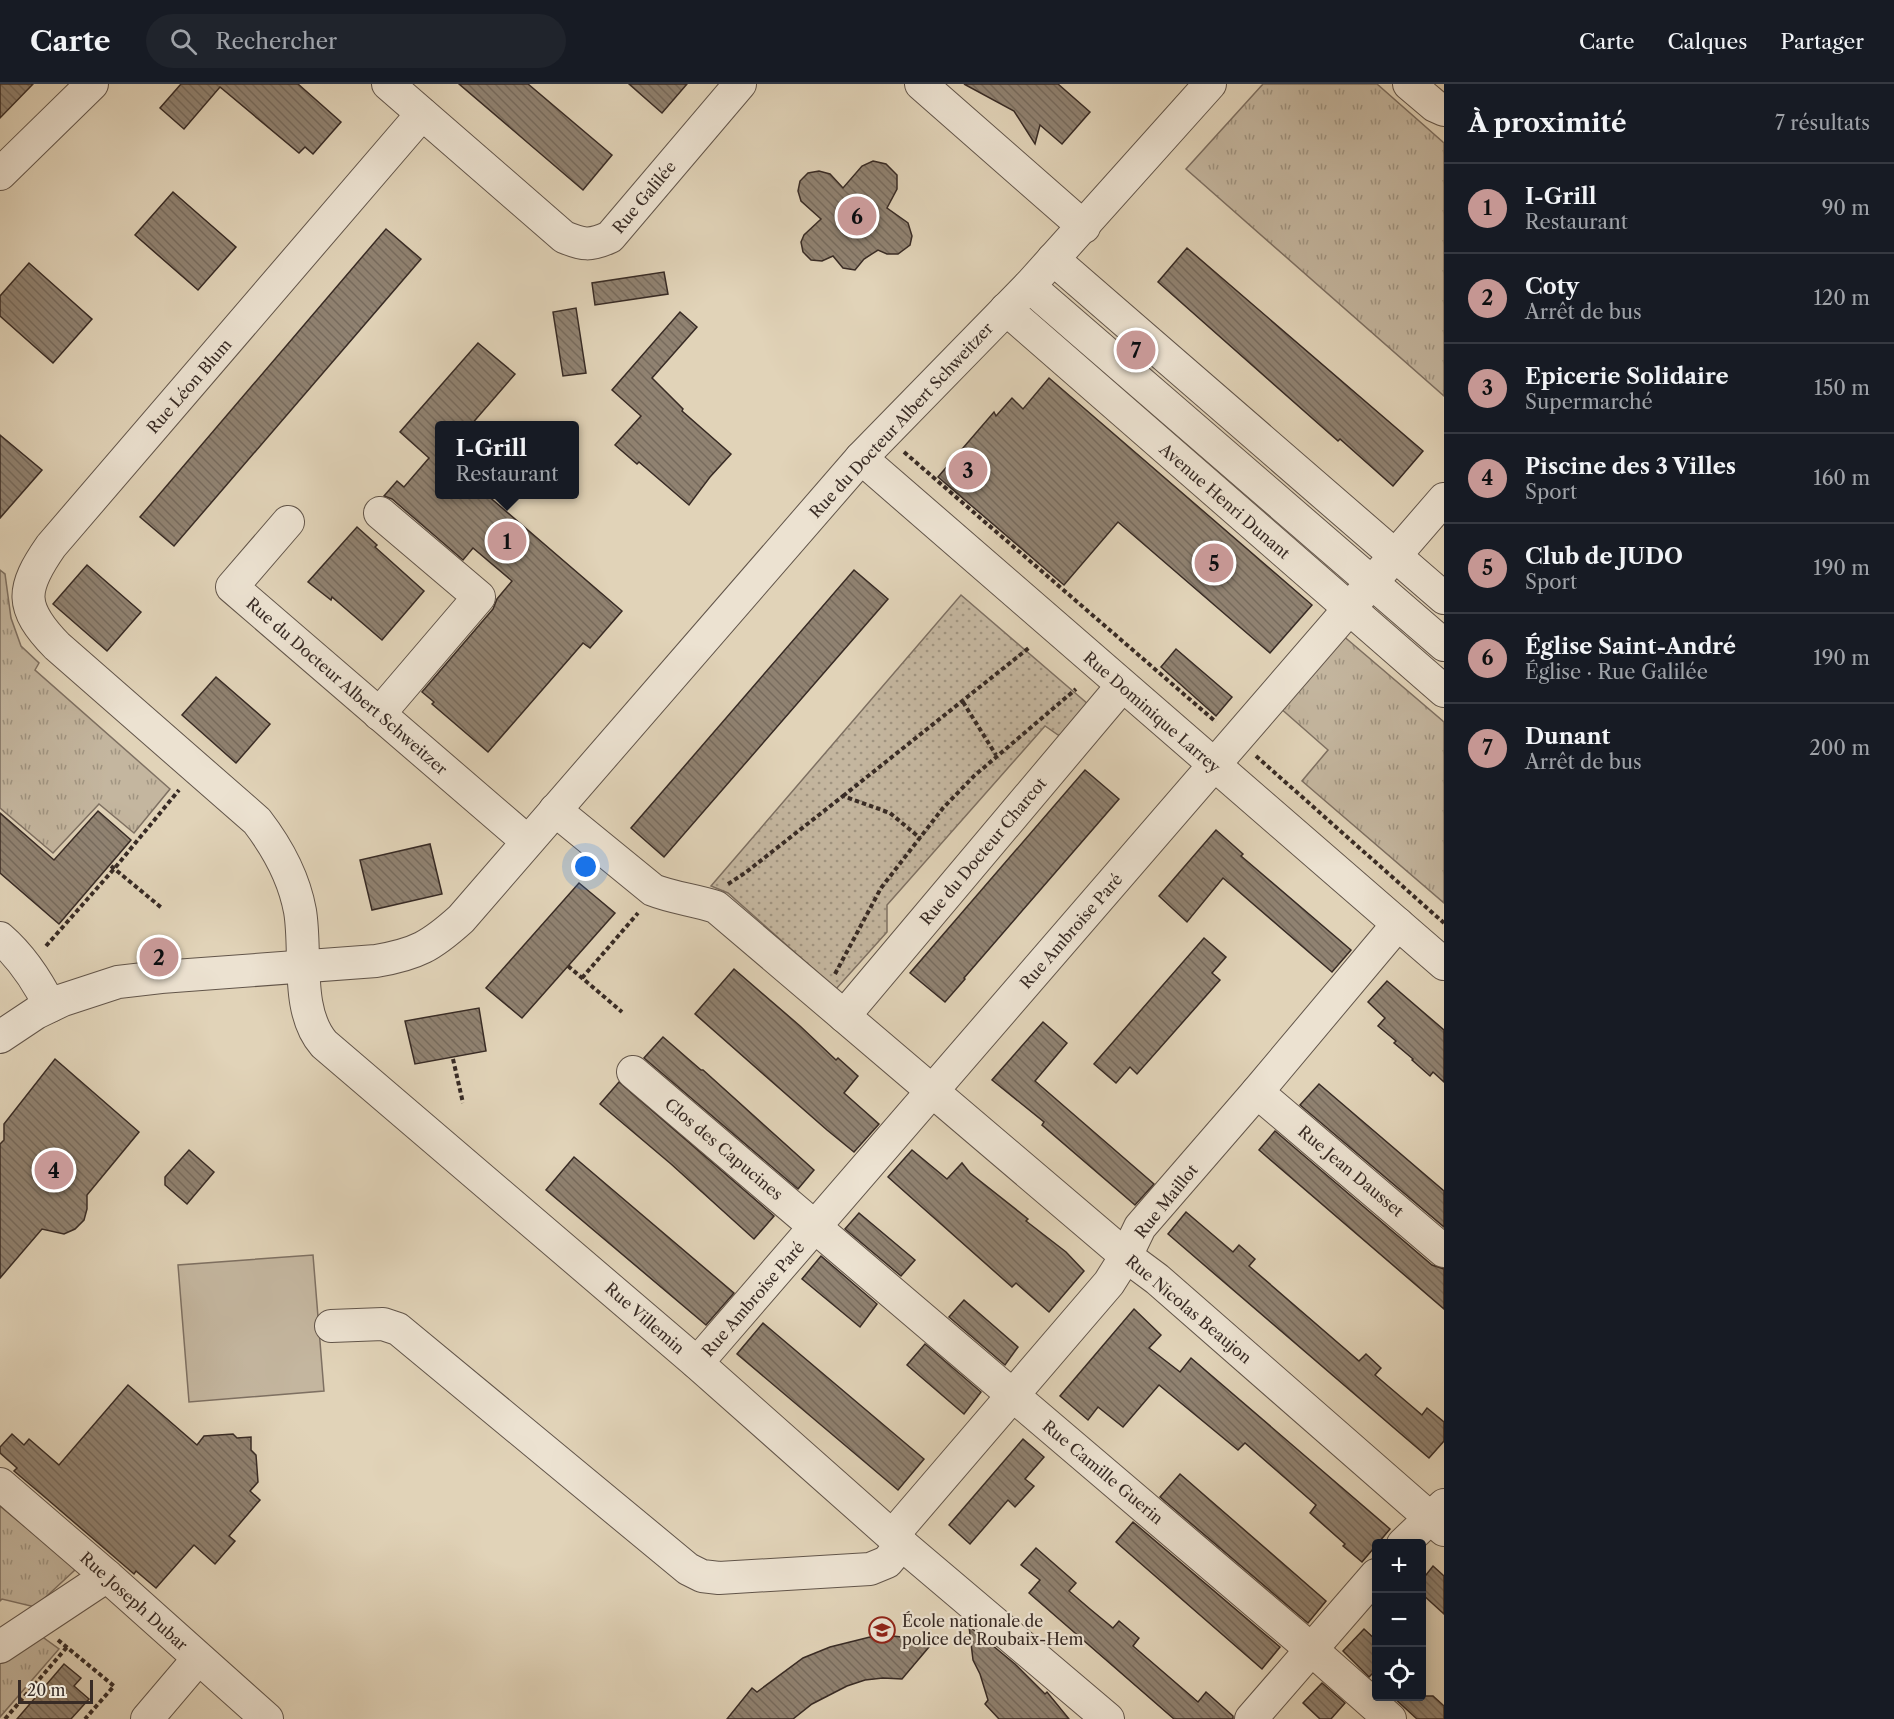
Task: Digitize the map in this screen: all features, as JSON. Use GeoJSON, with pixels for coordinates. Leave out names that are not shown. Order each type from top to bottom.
{"type":"FeatureCollection","features":[{"type":"Feature","properties":{"kind":"street"},"geometry":{"type":"LineString","coordinates":[[0,174],[92,84]]}},
{"type":"Feature","properties":{"kind":"street"},"geometry":{"type":"LineString","coordinates":[[388,84],[422,114]]}},
{"type":"Feature","properties":{"kind":"street","name":"Rue Galilée"},"geometry":{"type":"LineString","coordinates":[[422,114],[564,237],[580,244],[595,243],[610,237],[740,84]]}},
{"type":"Feature","properties":{"kind":"street"},"geometry":{"type":"LineString","coordinates":[[921,84],[1084,227]]}},
{"type":"Feature","properties":{"kind":"street","name":"Rue du Docteur Albert Schweitzer"},"geometry":{"type":"LineString","coordinates":[[0,1037],[50,1006],[93,988],[132,979],[376,962],[404,957],[439,938],[461,919],[861,458],[1029,286],[1210,84]]}},
{"type":"Feature","properties":{"kind":"street"},"geometry":{"type":"LineString","coordinates":[[1408,84],[1435,106],[1444,110]]}},
{"type":"Feature","properties":{"kind":"street","name":"Rue Léon Blum"},"geometry":{"type":"LineString","coordinates":[[196,769],[80,668],[42,631],[30,613],[28,591],[35,568],[58,537],[422,114]]}},
{"type":"Feature","properties":{"kind":"street"},"geometry":{"type":"LineString","coordinates":[[1053,260],[1444,598]]}},
{"type":"Feature","properties":{"kind":"street"},"geometry":{"type":"LineString","coordinates":[[1029,286],[1444,645]]}},
{"type":"Feature","properties":{"kind":"street","name":"Avenue Henri Dunant"},"geometry":{"type":"LineString","coordinates":[[1006,309],[1444,691]]}},
{"type":"Feature","properties":{"kind":"street","name":"Rue Dominique Larrey"},"geometry":{"type":"LineString","coordinates":[[861,458],[1444,964]]}},
{"type":"Feature","properties":{"kind":"street","name":"Rue Ambroise Paré"},"geometry":{"type":"LineString","coordinates":[[697,1363],[1444,499]]}},
{"type":"Feature","properties":{"kind":"street"},"geometry":{"type":"LineString","coordinates":[[379,714],[479,597],[380,513]]}},
{"type":"Feature","properties":{"kind":"street","name":"Rue du Docteur Albert Schweitzer"},"geometry":{"type":"LineString","coordinates":[[288,522],[232,587],[527,841]]}},
{"type":"Feature","properties":{"kind":"street","name":"Rue du Docteur Charcot"},"geometry":{"type":"LineString","coordinates":[[850,1009],[1122,686]]}},
{"type":"Feature","properties":{"kind":"street","name":"Rue Villemin"},"geometry":{"type":"LineString","coordinates":[[196,769],[257,821],[279,854],[296,891],[300,912],[310,1020],[324,1044],[697,1363],[897,1540],[1108,1719]]}},
{"type":"Feature","properties":{"kind":"street"},"geometry":{"type":"LineString","coordinates":[[555,810],[656,892],[716,907],[850,1009],[933,1091]]}},
{"type":"Feature","properties":{"kind":"street","name":"Rue Maillot"},"geometry":{"type":"LineString","coordinates":[[331,1326],[373,1324],[398,1329],[688,1569],[702,1576],[719,1578],[870,1569],[887,1562],[897,1540],[1011,1394],[1108,1283],[1126,1256],[1140,1227],[1398,924]]}},
{"type":"Feature","properties":{"kind":"street"},"geometry":{"type":"LineString","coordinates":[[0,939],[26,965],[50,1006]]}},
{"type":"Feature","properties":{"kind":"street","name":"Clos des Capucines"},"geometry":{"type":"LineString","coordinates":[[633,1072],[815,1227]]}},
{"type":"Feature","properties":{"kind":"street","name":"Rue Nicolas Beaujon"},"geometry":{"type":"LineString","coordinates":[[933,1091],[1126,1256],[1157,1279],[1439,1517]]}},
{"type":"Feature","properties":{"kind":"street","name":"Rue Jean Dausset"},"geometry":{"type":"LineString","coordinates":[[1257,1092],[1444,1251]]}},
{"type":"Feature","properties":{"kind":"street","name":"Rue Camille Guerin"},"geometry":{"type":"LineString","coordinates":[[815,1227],[1390,1719]]}},
{"type":"Feature","properties":{"kind":"street","name":"Rue Joseph Dubar"},"geometry":{"type":"LineString","coordinates":[[0,1484],[267,1719]]}},
{"type":"Feature","properties":{"kind":"street"},"geometry":{"type":"LineString","coordinates":[[1410,1539],[1439,1517]]}},
{"type":"Feature","properties":{"kind":"street"},"geometry":{"type":"LineString","coordinates":[[0,1647],[107,1576]]}},
{"type":"Feature","properties":{"kind":"street"},"geometry":{"type":"LineString","coordinates":[[1251,1719],[1372,1581]]}},
{"type":"Feature","properties":{"kind":"street"},"geometry":{"type":"LineString","coordinates":[[147,1719],[198,1659]]}},
{"type":"Feature","properties":{"kind":"path"},"geometry":{"type":"LineString","coordinates":[[901,450],[1237,739],[1444,923]]}},
{"type":"Feature","properties":{"kind":"path"},"geometry":{"type":"LineString","coordinates":[[716,907],[719,890],[745,873],[1030,647]]}},
{"type":"Feature","properties":{"kind":"path"},"geometry":{"type":"LineString","coordinates":[[850,1009],[831,982],[882,888],[943,808],[975,776],[1076,689]]}},
{"type":"Feature","properties":{"kind":"path"},"geometry":{"type":"LineString","coordinates":[[963,702],[996,755]]}},
{"type":"Feature","properties":{"kind":"path"},"geometry":{"type":"LineString","coordinates":[[26,965],[47,945],[196,769]]}},
{"type":"Feature","properties":{"kind":"path"},"geometry":{"type":"LineString","coordinates":[[843,796],[890,813],[920,838]]}},
{"type":"Feature","properties":{"kind":"path"},"geometry":{"type":"LineString","coordinates":[[113,868],[163,909]]}},
{"type":"Feature","properties":{"kind":"path"},"geometry":{"type":"LineString","coordinates":[[582,978],[656,892]]}},
{"type":"Feature","properties":{"kind":"path"},"geometry":{"type":"LineString","coordinates":[[568,966],[622,1012]]}},
{"type":"Feature","properties":{"kind":"path"},"geometry":{"type":"LineString","coordinates":[[453,1059],[463,1102]]}},
{"type":"Feature","properties":{"kind":"path"},"geometry":{"type":"LineString","coordinates":[[37,1623],[114,1686],[85,1719]]}},
{"type":"Feature","properties":{"kind":"path"},"geometry":{"type":"LineString","coordinates":[[5,1719],[67,1647]]}},
{"type":"Feature","properties":{"kind":"green space"},"geometry":{"type":"Polygon","coordinates":[[[1263,84],[1377,84],[1444,143],[1444,396],[1186,169],[1263,84]]]}},
{"type":"Feature","properties":{"kind":"green space"},"geometry":{"type":"Polygon","coordinates":[[[0,570],[5,574],[11,618],[21,646],[39,663],[35,670],[170,789],[134,833],[99,804],[53,853],[0,808],[0,570]]]}},
{"type":"Feature","properties":{"kind":"green space"},"geometry":{"type":"Polygon","coordinates":[[[961,595],[1088,704],[1061,737],[1045,726],[887,905],[887,932],[836,989],[728,893],[711,886],[961,595]]]}},
{"type":"Feature","properties":{"kind":"green space"},"geometry":{"type":"Polygon","coordinates":[[[1341,634],[1444,722],[1444,903],[1302,781],[1328,750],[1279,707],[1341,634]]]}},
{"type":"Feature","properties":{"kind":"green space"},"geometry":{"type":"Polygon","coordinates":[[[313,1255],[324,1391],[189,1402],[178,1265],[313,1255]]]}},
{"type":"Feature","properties":{"kind":"green space"},"geometry":{"type":"Polygon","coordinates":[[[0,1506],[76,1569],[35,1607],[2,1599],[0,1601],[0,1506]]]}},
{"type":"Feature","properties":{"kind":"green space"},"geometry":{"type":"Polygon","coordinates":[[[37,1633],[59,1649],[0,1717],[0,1658],[37,1633]]]}},
{"type":"Feature","properties":{"kind":"building"},"geometry":{"type":"Polygon","coordinates":[[[0,84],[33,84],[0,118],[0,84]]]}},
{"type":"Feature","properties":{"kind":"building"},"geometry":{"type":"Polygon","coordinates":[[[181,84],[298,84],[341,122],[313,154],[305,147],[299,153],[220,87],[184,129],[160,108],[181,84]]]}},
{"type":"Feature","properties":{"kind":"building"},"geometry":{"type":"Polygon","coordinates":[[[459,84],[528,84],[612,155],[583,190],[459,84]]]}},
{"type":"Feature","properties":{"kind":"building"},"geometry":{"type":"Polygon","coordinates":[[[629,84],[687,84],[662,113],[629,84]]]}},
{"type":"Feature","properties":{"kind":"building"},"geometry":{"type":"Polygon","coordinates":[[[964,84],[1058,84],[1090,112],[1062,144],[1040,125],[1035,144],[1014,111],[964,84]]]}},
{"type":"Feature","properties":{"kind":"building"},"geometry":{"type":"Polygon","coordinates":[[[873,161],[886,164],[897,175],[897,189],[887,208],[908,223],[912,236],[910,245],[898,254],[887,254],[878,250],[864,259],[855,270],[843,268],[833,256],[822,261],[811,260],[803,252],[801,242],[804,235],[821,219],[801,201],[798,191],[800,181],[808,173],[819,171],[830,174],[843,188],[862,166],[873,161]]]}},
{"type":"Feature","properties":{"kind":"building"},"geometry":{"type":"Polygon","coordinates":[[[173,192],[236,247],[198,290],[135,235],[173,192]]]}},
{"type":"Feature","properties":{"kind":"building"},"geometry":{"type":"Polygon","coordinates":[[[386,229],[421,259],[174,546],[140,517],[386,229]]]}},
{"type":"Feature","properties":{"kind":"building"},"geometry":{"type":"Polygon","coordinates":[[[1187,248],[1423,451],[1393,486],[1340,439],[1338,441],[1158,282],[1187,248]]]}},
{"type":"Feature","properties":{"kind":"building"},"geometry":{"type":"Polygon","coordinates":[[[29,263],[92,319],[53,363],[0,316],[0,296],[29,263]]]}},
{"type":"Feature","properties":{"kind":"building"},"geometry":{"type":"Polygon","coordinates":[[[664,272],[668,294],[595,305],[592,283],[664,272]]]}},
{"type":"Feature","properties":{"kind":"building"},"geometry":{"type":"Polygon","coordinates":[[[576,308],[586,373],[563,376],[553,312],[576,308]]]}},
{"type":"Feature","properties":{"kind":"building"},"geometry":{"type":"Polygon","coordinates":[[[680,312],[697,327],[652,378],[683,409],[682,411],[731,454],[689,505],[639,462],[637,464],[615,445],[641,416],[612,390],[680,312]]]}},
{"type":"Feature","properties":{"kind":"building"},"geometry":{"type":"Polygon","coordinates":[[[478,343],[515,374],[474,421],[435,421],[435,499],[492,499],[622,611],[590,648],[583,643],[488,752],[432,704],[434,702],[422,692],[493,609],[497,599],[512,581],[473,548],[463,560],[392,499],[384,496],[397,481],[404,487],[429,458],[400,432],[478,343]]]}},
{"type":"Feature","properties":{"kind":"building"},"geometry":{"type":"Polygon","coordinates":[[[1049,378],[1312,605],[1270,653],[1118,522],[1064,585],[938,477],[994,412],[996,416],[1012,398],[1023,409],[1049,378]]]}},
{"type":"Feature","properties":{"kind":"building"},"geometry":{"type":"Polygon","coordinates":[[[0,435],[42,470],[0,518],[0,435]]]}},
{"type":"Feature","properties":{"kind":"building"},"geometry":{"type":"Polygon","coordinates":[[[357,527],[377,545],[375,547],[424,591],[382,640],[332,597],[331,600],[308,582],[357,527]]]}},
{"type":"Feature","properties":{"kind":"building"},"geometry":{"type":"Polygon","coordinates":[[[87,565],[141,612],[107,651],[53,604],[87,565]]]}},
{"type":"Feature","properties":{"kind":"building"},"geometry":{"type":"Polygon","coordinates":[[[854,570],[888,599],[664,857],[631,828],[854,570]]]}},
{"type":"Feature","properties":{"kind":"building"},"geometry":{"type":"Polygon","coordinates":[[[1176,649],[1232,697],[1216,716],[1161,667],[1176,649]]]}},
{"type":"Feature","properties":{"kind":"building"},"geometry":{"type":"Polygon","coordinates":[[[216,677],[270,724],[236,763],[182,715],[216,677]]]}},
{"type":"Feature","properties":{"kind":"building"},"geometry":{"type":"Polygon","coordinates":[[[1085,770],[1119,799],[945,1002],[910,973],[1085,770]]]}},
{"type":"Feature","properties":{"kind":"building"},"geometry":{"type":"Polygon","coordinates":[[[98,811],[131,840],[59,924],[0,873],[0,813],[54,860],[98,811]]]}},
{"type":"Feature","properties":{"kind":"building"},"geometry":{"type":"Polygon","coordinates":[[[1216,830],[1243,854],[1241,856],[1351,950],[1332,972],[1223,878],[1187,922],[1159,896],[1216,830]]]}},
{"type":"Feature","properties":{"kind":"building"},"geometry":{"type":"Polygon","coordinates":[[[430,844],[442,894],[372,910],[360,860],[430,844]]]}},
{"type":"Feature","properties":{"kind":"building"},"geometry":{"type":"Polygon","coordinates":[[[579,883],[615,913],[522,1018],[486,988],[579,883]]]}},
{"type":"Feature","properties":{"kind":"building"},"geometry":{"type":"Polygon","coordinates":[[[1204,938],[1226,957],[1212,973],[1220,980],[1137,1074],[1130,1067],[1116,1083],[1094,1064],[1204,938]]]}},
{"type":"Feature","properties":{"kind":"building"},"geometry":{"type":"Polygon","coordinates":[[[734,969],[836,1060],[838,1058],[858,1076],[844,1093],[879,1124],[854,1152],[695,1014],[734,969]]]}},
{"type":"Feature","properties":{"kind":"building"},"geometry":{"type":"Polygon","coordinates":[[[1387,981],[1444,1030],[1444,1082],[1433,1072],[1430,1076],[1378,1026],[1385,1018],[1368,1002],[1387,981]]]}},
{"type":"Feature","properties":{"kind":"building"},"geometry":{"type":"Polygon","coordinates":[[[479,1008],[486,1051],[415,1064],[405,1021],[479,1008]]]}},
{"type":"Feature","properties":{"kind":"building"},"geometry":{"type":"Polygon","coordinates":[[[1043,1022],[1067,1043],[1035,1081],[1154,1184],[1135,1205],[1042,1125],[1044,1122],[992,1080],[1043,1022]]]}},
{"type":"Feature","properties":{"kind":"building"},"geometry":{"type":"Polygon","coordinates":[[[663,1037],[814,1170],[798,1189],[644,1058],[663,1037]]]}},
{"type":"Feature","properties":{"kind":"building"},"geometry":{"type":"Polygon","coordinates":[[[55,1059],[139,1132],[87,1195],[84,1220],[75,1229],[64,1234],[42,1229],[0,1278],[0,1144],[4,1140],[4,1124],[55,1059]]]}},
{"type":"Feature","properties":{"kind":"building"},"geometry":{"type":"Polygon","coordinates":[[[619,1082],[774,1216],[754,1239],[600,1104],[619,1082]]]}},
{"type":"Feature","properties":{"kind":"building"},"geometry":{"type":"Polygon","coordinates":[[[1319,1084],[1444,1191],[1444,1227],[1300,1105],[1319,1084]]]}},
{"type":"Feature","properties":{"kind":"building"},"geometry":{"type":"Polygon","coordinates":[[[1275,1131],[1432,1265],[1444,1269],[1444,1309],[1259,1150],[1275,1131]]]}},
{"type":"Feature","properties":{"kind":"building"},"geometry":{"type":"Polygon","coordinates":[[[189,1150],[214,1172],[187,1204],[165,1185],[165,1177],[189,1150]]]}},
{"type":"Feature","properties":{"kind":"building"},"geometry":{"type":"Polygon","coordinates":[[[912,1150],[947,1179],[962,1163],[970,1173],[1028,1219],[1026,1221],[1066,1252],[1084,1271],[1049,1312],[1016,1283],[1012,1287],[888,1177],[912,1150]]]}},
{"type":"Feature","properties":{"kind":"building"},"geometry":{"type":"Polygon","coordinates":[[[574,1157],[734,1293],[706,1325],[546,1190],[574,1157]]]}},
{"type":"Feature","properties":{"kind":"building"},"geometry":{"type":"Polygon","coordinates":[[[1186,1212],[1233,1252],[1239,1245],[1255,1259],[1249,1266],[1359,1361],[1366,1354],[1381,1368],[1375,1375],[1422,1415],[1427,1408],[1444,1422],[1444,1441],[1429,1458],[1168,1234],[1186,1212]]]}},
{"type":"Feature","properties":{"kind":"building"},"geometry":{"type":"Polygon","coordinates":[[[859,1213],[915,1260],[901,1276],[845,1229],[859,1213]]]}},
{"type":"Feature","properties":{"kind":"building"},"geometry":{"type":"Polygon","coordinates":[[[821,1256],[877,1304],[860,1327],[802,1279],[821,1256]]]}},
{"type":"Feature","properties":{"kind":"building"},"geometry":{"type":"Polygon","coordinates":[[[964,1300],[1018,1347],[1005,1365],[949,1317],[964,1300]]]}},
{"type":"Feature","properties":{"kind":"building"},"geometry":{"type":"Polygon","coordinates":[[[1134,1309],[1161,1335],[1149,1348],[1180,1372],[1191,1358],[1390,1529],[1382,1539],[1372,1539],[1372,1550],[1362,1562],[1310,1513],[1316,1505],[1245,1443],[1238,1450],[1159,1385],[1123,1427],[1098,1407],[1088,1420],[1060,1396],[1134,1309]]]}},
{"type":"Feature","properties":{"kind":"building"},"geometry":{"type":"Polygon","coordinates":[[[763,1323],[924,1459],[898,1490],[737,1354],[763,1323]]]}},
{"type":"Feature","properties":{"kind":"building"},"geometry":{"type":"Polygon","coordinates":[[[925,1344],[981,1392],[964,1414],[907,1365],[925,1344]]]}},
{"type":"Feature","properties":{"kind":"building"},"geometry":{"type":"Polygon","coordinates":[[[128,1385],[197,1445],[204,1436],[233,1434],[237,1438],[251,1437],[251,1450],[256,1455],[258,1482],[250,1491],[260,1500],[229,1536],[235,1541],[215,1564],[194,1545],[156,1588],[136,1571],[134,1574],[14,1471],[17,1468],[0,1453],[0,1447],[12,1434],[24,1445],[29,1439],[59,1465],[128,1385]]]}},
{"type":"Feature","properties":{"kind":"building"},"geometry":{"type":"Polygon","coordinates":[[[1023,1439],[1044,1457],[1025,1479],[1034,1486],[1015,1507],[1008,1500],[970,1544],[949,1525],[1023,1439]]]}},
{"type":"Feature","properties":{"kind":"building"},"geometry":{"type":"Polygon","coordinates":[[[1180,1474],[1326,1601],[1308,1623],[1160,1497],[1180,1474]]]}},
{"type":"Feature","properties":{"kind":"building"},"geometry":{"type":"Polygon","coordinates":[[[1133,1522],[1280,1647],[1262,1669],[1116,1542],[1133,1522]]]}},
{"type":"Feature","properties":{"kind":"building"},"geometry":{"type":"Polygon","coordinates":[[[1036,1548],[1076,1583],[1069,1591],[1113,1628],[1119,1621],[1139,1638],[1133,1646],[1198,1702],[1206,1692],[1233,1716],[1233,1719],[1174,1719],[1029,1593],[1040,1580],[1021,1565],[1036,1548]]]}},
{"type":"Feature","properties":{"kind":"building"},"geometry":{"type":"Polygon","coordinates":[[[1433,1566],[1444,1576],[1444,1614],[1426,1598],[1426,1575],[1433,1566]]]}},
{"type":"Feature","properties":{"kind":"building"},"geometry":{"type":"Polygon","coordinates":[[[969,1626],[1015,1664],[1045,1694],[1047,1692],[1069,1719],[999,1719],[985,1704],[988,1700],[973,1660],[969,1626]]]}},
{"type":"Feature","properties":{"kind":"building"},"geometry":{"type":"Polygon","coordinates":[[[1364,1629],[1372,1636],[1372,1674],[1369,1677],[1343,1651],[1364,1629]]]}},
{"type":"Feature","properties":{"kind":"building"},"geometry":{"type":"Polygon","coordinates":[[[874,1636],[934,1641],[902,1679],[865,1680],[847,1686],[812,1704],[793,1719],[727,1719],[752,1688],[757,1692],[803,1658],[830,1647],[874,1636]]]}},
{"type":"Feature","properties":{"kind":"building"},"geometry":{"type":"Polygon","coordinates":[[[64,1664],[81,1678],[74,1686],[89,1699],[71,1719],[17,1719],[64,1664]]]}},
{"type":"Feature","properties":{"kind":"building"},"geometry":{"type":"Polygon","coordinates":[[[1322,1683],[1345,1703],[1331,1719],[1320,1719],[1303,1703],[1322,1683]]]}},
{"type":"Feature","properties":{"kind":"building"},"geometry":{"type":"Polygon","coordinates":[[[1426,1696],[1433,1696],[1444,1706],[1444,1719],[1417,1719],[1397,1701],[1426,1701],[1426,1696]]]}},
{"type":"Feature","properties":{"kind":"place","name":"Église Saint-André"},"geometry":{"type":"Point","coordinates":[857,216]}},
{"type":"Feature","properties":{"kind":"place","name":"Dunant"},"geometry":{"type":"Point","coordinates":[1136,350]}},
{"type":"Feature","properties":{"kind":"place","name":"Epicerie Solidaire"},"geometry":{"type":"Point","coordinates":[968,470]}},
{"type":"Feature","properties":{"kind":"place","name":"I-Grill"},"geometry":{"type":"Point","coordinates":[507,541]}},
{"type":"Feature","properties":{"kind":"place","name":"Club de JUDO"},"geometry":{"type":"Point","coordinates":[1214,563]}},
{"type":"Feature","properties":{"kind":"place","name":"Coty"},"geometry":{"type":"Point","coordinates":[159,957]}},
{"type":"Feature","properties":{"kind":"place","name":"Piscine des 3 Villes"},"geometry":{"type":"Point","coordinates":[54,1170]}},
{"type":"Feature","properties":{"kind":"place","name":"École nationale de police de Roubaix-Hem"},"geometry":{"type":"Point","coordinates":[882,1630]}}]}
